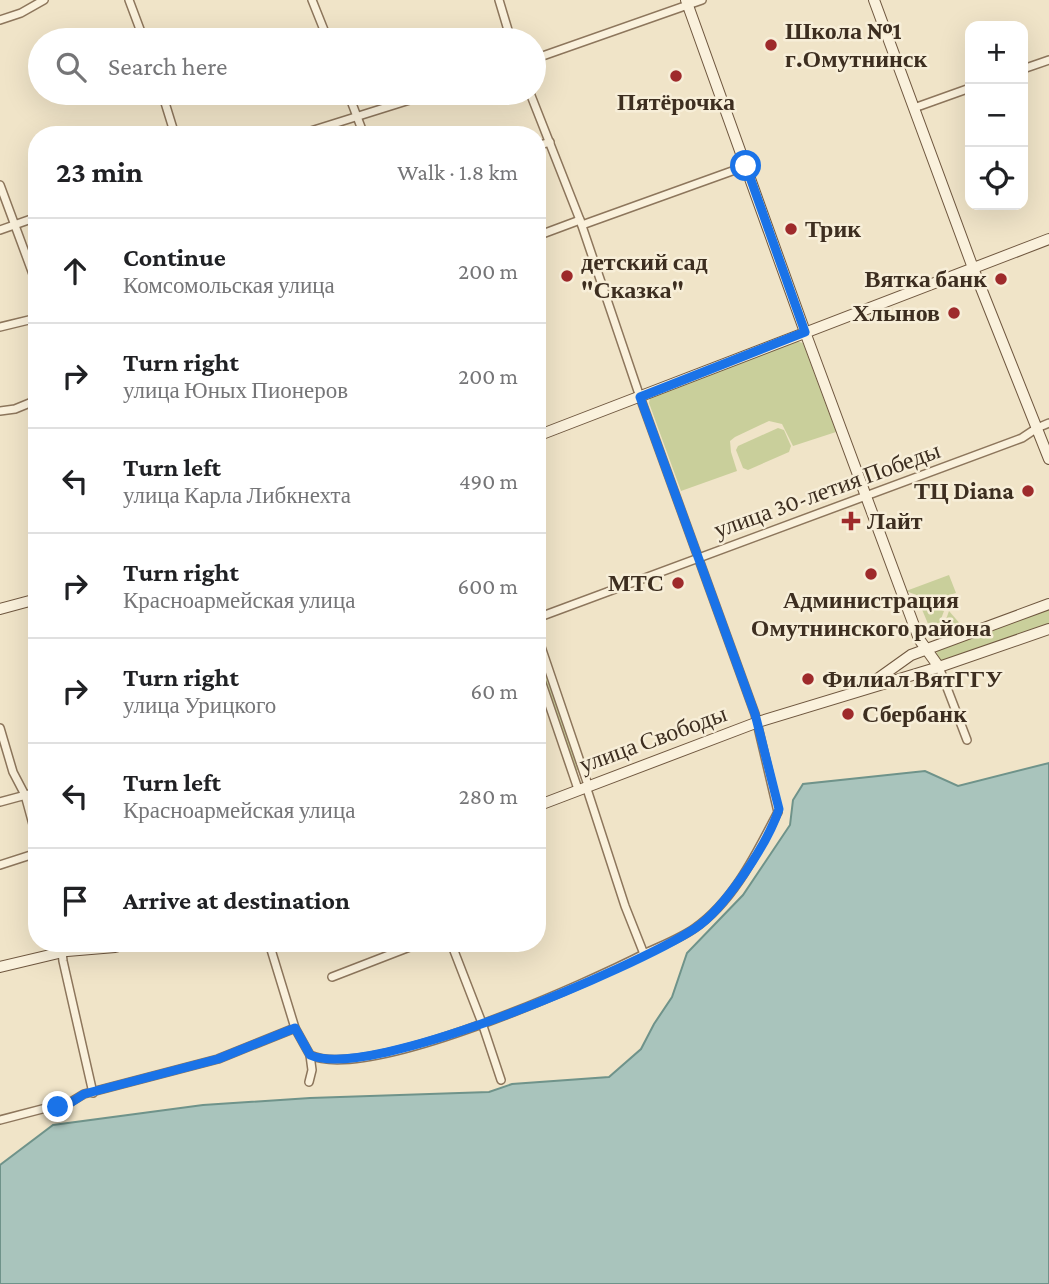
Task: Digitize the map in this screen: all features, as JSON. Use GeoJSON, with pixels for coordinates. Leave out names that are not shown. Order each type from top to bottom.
{"type":"FeatureCollection","features":[{"type":"Feature","properties":{"kind":"street"},"geometry":{"type":"LineString","coordinates":[[0,20],[21,13],[44,0]]}},
{"type":"Feature","properties":{"kind":"street"},"geometry":{"type":"LineString","coordinates":[[129,0],[140,28]]}},
{"type":"Feature","properties":{"kind":"street"},"geometry":{"type":"LineString","coordinates":[[312,0],[323,28]]}},
{"type":"Feature","properties":{"kind":"street"},"geometry":{"type":"LineString","coordinates":[[499,0],[508,28]]}},
{"type":"Feature","properties":{"kind":"street"},"geometry":{"type":"LineString","coordinates":[[546,54],[686,2],[702,0]]}},
{"type":"Feature","properties":{"kind":"street"},"geometry":{"type":"LineString","coordinates":[[874,0],[973,268],[1049,460]]}},
{"type":"Feature","properties":{"kind":"street"},"geometry":{"type":"LineString","coordinates":[[686,2],[919,639],[939,667],[967,740]]}},
{"type":"Feature","properties":{"kind":"street"},"geometry":{"type":"LineString","coordinates":[[1028,67],[1049,60]]}},
{"type":"Feature","properties":{"kind":"street"},"geometry":{"type":"LineString","coordinates":[[914,108],[965,90]]}},
{"type":"Feature","properties":{"kind":"street"},"geometry":{"type":"LineString","coordinates":[[166,105],[173,126]]}},
{"type":"Feature","properties":{"kind":"street"},"geometry":{"type":"LineString","coordinates":[[353,105],[361,126]]}},
{"type":"Feature","properties":{"kind":"street"},"geometry":{"type":"LineString","coordinates":[[328,126],[395,105]]}},
{"type":"Feature","properties":{"kind":"street"},"geometry":{"type":"LineString","coordinates":[[535,105],[543,126]]}},
{"type":"Feature","properties":{"kind":"street"},"geometry":{"type":"LineString","coordinates":[[310,1055],[331,1060],[368,1056],[440,1038],[512,1013],[693,930],[743,876],[779,809],[758,722],[640,397],[581,223],[546,132]]}},
{"type":"Feature","properties":{"kind":"street"},"geometry":{"type":"LineString","coordinates":[[546,143],[550,142]]}},
{"type":"Feature","properties":{"kind":"street"},"geometry":{"type":"LineString","coordinates":[[546,233],[746,166]]}},
{"type":"Feature","properties":{"kind":"street"},"geometry":{"type":"LineString","coordinates":[[0,185],[28,259]]}},
{"type":"Feature","properties":{"kind":"street"},"geometry":{"type":"LineString","coordinates":[[0,230],[28,220]]}},
{"type":"Feature","properties":{"kind":"street"},"geometry":{"type":"LineString","coordinates":[[546,433],[1049,239]]}},
{"type":"Feature","properties":{"kind":"street"},"geometry":{"type":"LineString","coordinates":[[0,327],[28,320]]}},
{"type":"Feature","properties":{"kind":"street"},"geometry":{"type":"LineString","coordinates":[[0,411],[28,404]]}},
{"type":"Feature","properties":{"kind":"street","name":"улица 30-летия Победы"},"geometry":{"type":"LineString","coordinates":[[546,615],[1022,438],[1049,423]]}},
{"type":"Feature","properties":{"kind":"street"},"geometry":{"type":"LineString","coordinates":[[0,609],[28,601]]}},
{"type":"Feature","properties":{"kind":"street","name":"улица Свободы"},"geometry":{"type":"LineString","coordinates":[[864,690],[903,659],[1049,604]]}},
{"type":"Feature","properties":{"kind":"street","name":"улица Свободы"},"geometry":{"type":"LineString","coordinates":[[546,802],[758,722],[939,667],[1049,629]]}},
{"type":"Feature","properties":{"kind":"street"},"geometry":{"type":"LineString","coordinates":[[546,664],[584,787],[643,954]]}},
{"type":"Feature","properties":{"kind":"street"},"geometry":{"type":"LineString","coordinates":[[546,692],[584,787]]}},
{"type":"Feature","properties":{"kind":"street"},"geometry":{"type":"LineString","coordinates":[[0,728],[13,772],[28,806]]}},
{"type":"Feature","properties":{"kind":"street"},"geometry":{"type":"LineString","coordinates":[[0,803],[28,794]]}},
{"type":"Feature","properties":{"kind":"street"},"geometry":{"type":"LineString","coordinates":[[0,865],[28,856]]}},
{"type":"Feature","properties":{"kind":"street"},"geometry":{"type":"LineString","coordinates":[[0,967],[48,952]]}},
{"type":"Feature","properties":{"kind":"street"},"geometry":{"type":"LineString","coordinates":[[62,952],[93,1093]]}},
{"type":"Feature","properties":{"kind":"street"},"geometry":{"type":"LineString","coordinates":[[272,952],[295,1028],[310,1055],[312,1070],[309,1082]]}},
{"type":"Feature","properties":{"kind":"street"},"geometry":{"type":"LineString","coordinates":[[332,977],[397,952]]}},
{"type":"Feature","properties":{"kind":"street"},"geometry":{"type":"LineString","coordinates":[[454,952],[501,1080]]}},
{"type":"Feature","properties":{"kind":"street"},"geometry":{"type":"LineString","coordinates":[[0,1120],[46,1108],[64,1107],[78,1097],[218,1059],[295,1028]]}},
{"type":"Feature","properties":{"kind":"green space"},"geometry":{"type":"Polygon","coordinates":[[[796,341],[803,343],[836,432],[793,446],[782,424],[769,421],[730,441],[737,471],[681,491],[649,403],[650,398],[796,341]]]}},
{"type":"Feature","properties":{"kind":"green space"},"geometry":{"type":"Polygon","coordinates":[[[778,428],[784,430],[791,446],[789,452],[748,470],[743,468],[736,450],[738,446],[778,428]]]}},
{"type":"Feature","properties":{"kind":"green space"},"geometry":{"type":"Polygon","coordinates":[[[949,575],[956,593],[949,595],[953,609],[906,591],[949,575]]]}},
{"type":"Feature","properties":{"kind":"green space"},"geometry":{"type":"Polygon","coordinates":[[[918,600],[944,611],[934,638],[918,600]]]}},
{"type":"Feature","properties":{"kind":"green space"},"geometry":{"type":"Polygon","coordinates":[[[1049,608],[1049,626],[939,662],[936,650],[1049,608]]]}},
{"type":"Feature","properties":{"kind":"green space"},"geometry":{"type":"Polygon","coordinates":[[[949,611],[968,633],[937,645],[949,611]]]}},
{"type":"Feature","properties":{"kind":"green space"},"geometry":{"type":"Polygon","coordinates":[[[546,668],[581,769],[575,771],[546,686],[546,668]]]}},
{"type":"Feature","properties":{"kind":"water"},"geometry":{"type":"Polygon","coordinates":[[[1049,763],[1049,1284],[0,1284],[0,1165],[53,1125],[203,1105],[310,1098],[489,1092],[512,1084],[609,1077],[641,1049],[672,997],[687,953],[743,895],[790,825],[793,800],[803,784],[925,771],[958,786],[1049,763]]]}},
{"type":"Feature","properties":{"kind":"place","name":"Школа №1 г.Омутнинск"},"geometry":{"type":"Point","coordinates":[771,45]}},
{"type":"Feature","properties":{"kind":"place","name":"Пятёрочка"},"geometry":{"type":"Point","coordinates":[676,76]}},
{"type":"Feature","properties":{"kind":"place","name":"Трик"},"geometry":{"type":"Point","coordinates":[791,229]}},
{"type":"Feature","properties":{"kind":"place","name":"детский сад \"Сказка\""},"geometry":{"type":"Point","coordinates":[567,276]}},
{"type":"Feature","properties":{"kind":"place","name":"Вятка банк"},"geometry":{"type":"Point","coordinates":[1001,279]}},
{"type":"Feature","properties":{"kind":"place","name":"Хлынов"},"geometry":{"type":"Point","coordinates":[954,313]}},
{"type":"Feature","properties":{"kind":"place","name":"ТЦ Diana"},"geometry":{"type":"Point","coordinates":[1028,491]}},
{"type":"Feature","properties":{"kind":"place","name":"Лайт"},"geometry":{"type":"Point","coordinates":[851,521]}},
{"type":"Feature","properties":{"kind":"place","name":"Администрация Омутнинского района"},"geometry":{"type":"Point","coordinates":[871,574]}},
{"type":"Feature","properties":{"kind":"place","name":"МТС"},"geometry":{"type":"Point","coordinates":[678,583]}},
{"type":"Feature","properties":{"kind":"place","name":"Филиал ВятГГУ"},"geometry":{"type":"Point","coordinates":[808,679]}},
{"type":"Feature","properties":{"kind":"place","name":"Сбербанк"},"geometry":{"type":"Point","coordinates":[848,714]}},
{"type":"Feature","properties":{"kind":"route"},"geometry":{"type":"LineString","coordinates":[[58,1107],[64,1107],[84,1094],[218,1059],[295,1028],[310,1055],[331,1060],[382,1054],[440,1038],[512,1013],[622,965],[693,930],[741,881],[779,809],[755,714],[640,397],[805,332],[746,166]]}}]}
